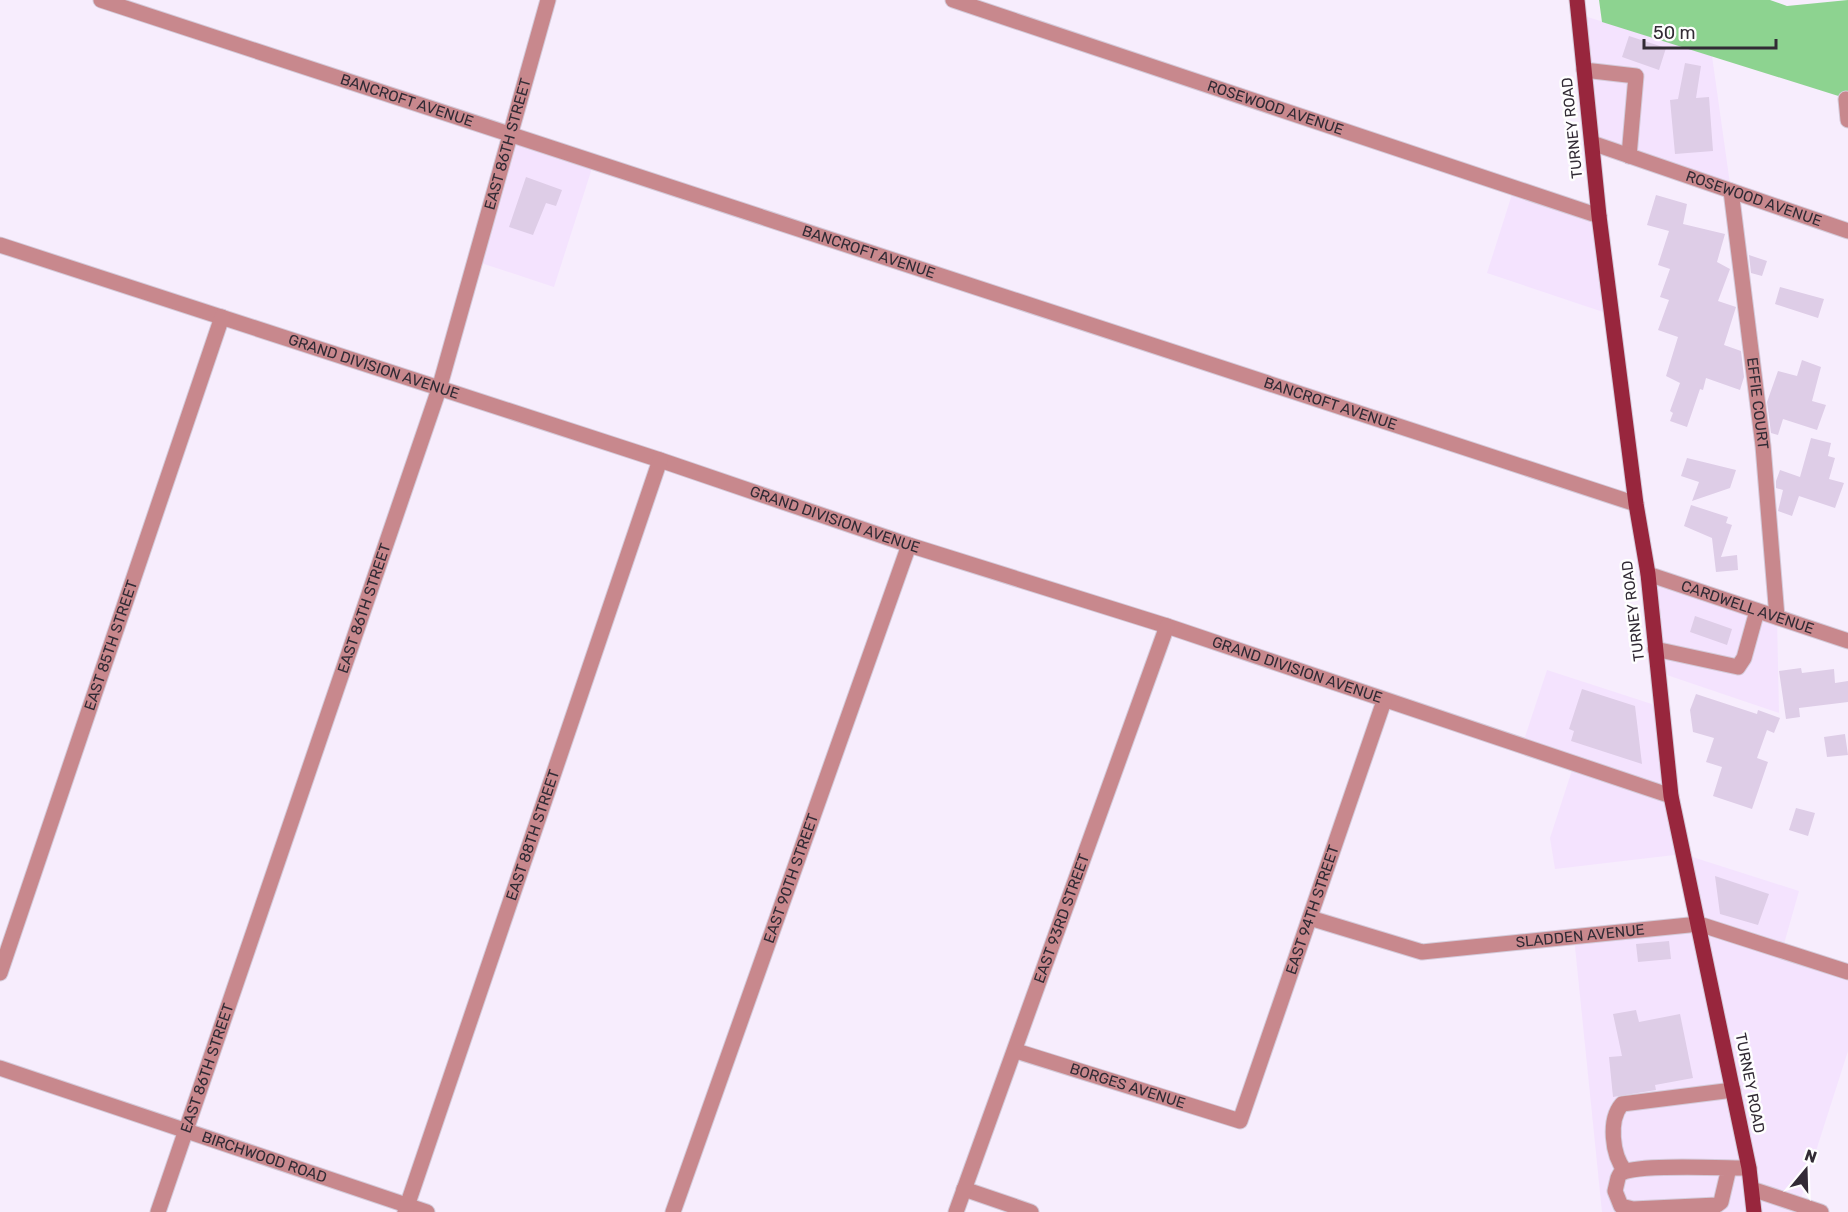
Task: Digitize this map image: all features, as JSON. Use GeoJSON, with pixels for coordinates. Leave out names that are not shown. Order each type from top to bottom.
{"type":"FeatureCollection","features":[{"type":"Feature","properties":{"kind":"main road","name":"TURNEY ROAD"},"geometry":{"type":"LineString","coordinates":[[1577,0],[1599,216],[1636,504],[1648,574],[1671,796],[1749,1168],[1754,1212]]}},
{"type":"Feature","properties":{"kind":"street","name":"BANCROFT AVENUE"},"geometry":{"type":"LineString","coordinates":[[101,0],[1636,504]]}},
{"type":"Feature","properties":{"kind":"street","name":"EAST 86TH STREET"},"geometry":{"type":"LineString","coordinates":[[158,1212],[439,389],[548,0]]}},
{"type":"Feature","properties":{"kind":"street","name":"ROSEWOOD AVENUE"},"geometry":{"type":"LineString","coordinates":[[953,0],[1599,216]]}},
{"type":"Feature","properties":{"kind":"street"},"geometry":{"type":"LineString","coordinates":[[1584,70],[1636,76],[1629,156]]}},
{"type":"Feature","properties":{"kind":"street"},"geometry":{"type":"LineString","coordinates":[[1846,99],[1848,120]]}},
{"type":"Feature","properties":{"kind":"street","name":"ROSEWOOD AVENUE"},"geometry":{"type":"LineString","coordinates":[[1592,143],[1848,232]]}},
{"type":"Feature","properties":{"kind":"street","name":"EFFIE COURT"},"geometry":{"type":"LineString","coordinates":[[1731,191],[1763,446],[1778,617]]}},
{"type":"Feature","properties":{"kind":"street","name":"GRAND DIVISION AVENUE"},"geometry":{"type":"LineString","coordinates":[[0,245],[660,460],[909,544],[1167,626],[1671,796]]}},
{"type":"Feature","properties":{"kind":"street","name":"EAST 85TH STREET"},"geometry":{"type":"LineString","coordinates":[[0,973],[222,317]]}},
{"type":"Feature","properties":{"kind":"street","name":"EAST 88TH STREET"},"geometry":{"type":"LineString","coordinates":[[407,1209],[660,460]]}},
{"type":"Feature","properties":{"kind":"street","name":"EAST 90TH STREET"},"geometry":{"type":"LineString","coordinates":[[674,1212],[909,544]]}},
{"type":"Feature","properties":{"kind":"street","name":"CARDWELL AVENUE"},"geometry":{"type":"LineString","coordinates":[[1648,574],[1848,641]]}},
{"type":"Feature","properties":{"kind":"street"},"geometry":{"type":"LineString","coordinates":[[1655,649],[1738,667],[1744,658],[1757,610]]}},
{"type":"Feature","properties":{"kind":"street","name":"EAST 93RD STREET"},"geometry":{"type":"LineString","coordinates":[[956,1212],[1016,1052],[1167,626]]}},
{"type":"Feature","properties":{"kind":"street","name":"EAST 94TH STREET"},"geometry":{"type":"LineString","coordinates":[[1240,1120],[1384,701]]}},
{"type":"Feature","properties":{"kind":"street","name":"SLADDEN AVENUE"},"geometry":{"type":"LineString","coordinates":[[1310,918],[1422,952],[1699,924],[1848,972]]}},
{"type":"Feature","properties":{"kind":"street","name":"BORGES AVENUE"},"geometry":{"type":"LineString","coordinates":[[1016,1052],[1240,1120]]}},
{"type":"Feature","properties":{"kind":"street","name":"BIRCHWOOD ROAD"},"geometry":{"type":"LineString","coordinates":[[0,1068],[186,1129],[407,1209],[427,1212]]}},
{"type":"Feature","properties":{"kind":"street"},"geometry":{"type":"LineString","coordinates":[[1625,1171],[1618,1161],[1614,1142],[1616,1116],[1620,1106],[1626,1102],[1667,1096],[1733,1090]]}},
{"type":"Feature","properties":{"kind":"street"},"geometry":{"type":"LineString","coordinates":[[1729,1168],[1722,1202],[1718,1205],[1621,1209],[1615,1191],[1617,1178],[1625,1171],[1729,1168],[1749,1168]]}},
{"type":"Feature","properties":{"kind":"street"},"geometry":{"type":"LineString","coordinates":[[964,1189],[1031,1212]]}},
{"type":"Feature","properties":{"kind":"street"},"geometry":{"type":"LineString","coordinates":[[1752,1189],[1821,1212]]}},
{"type":"Feature","properties":{"kind":"shaded area"},"geometry":{"type":"Polygon","coordinates":[[[1578,14],[1712,56],[1731,191],[1592,143],[1578,14]]]}},
{"type":"Feature","properties":{"kind":"shaded area"},"geometry":{"type":"Polygon","coordinates":[[[511,134],[594,162],[554,287],[475,261],[511,134]]]}},
{"type":"Feature","properties":{"kind":"shaded area"},"geometry":{"type":"Polygon","coordinates":[[[1514,188],[1599,216],[1612,315],[1487,273],[1514,188]]]}},
{"type":"Feature","properties":{"kind":"shaded area"},"geometry":{"type":"Polygon","coordinates":[[[1648,574],[1777,617],[1779,713],[1658,672],[1648,574]]]}},
{"type":"Feature","properties":{"kind":"shaded area"},"geometry":{"type":"Polygon","coordinates":[[[1547,670],[1661,707],[1683,854],[1555,869],[1550,838],[1574,764],[1522,746],[1547,670]]]}},
{"type":"Feature","properties":{"kind":"shaded area"},"geometry":{"type":"Polygon","coordinates":[[[1683,854],[1799,891],[1782,951],[1848,972],[1848,1051],[1799,1204],[1821,1212],[1602,1212],[1574,937],[1698,924],[1683,854]]]}},
{"type":"Feature","properties":{"kind":"green space"},"geometry":{"type":"Polygon","coordinates":[[[1599,0],[1770,0],[1787,6],[1848,0],[1848,99],[1602,22],[1599,0]]]}},
{"type":"Feature","properties":{"kind":"building"},"geometry":{"type":"Polygon","coordinates":[[[1629,36],[1666,48],[1659,70],[1622,57],[1629,36]]]}},
{"type":"Feature","properties":{"kind":"building"},"geometry":{"type":"Polygon","coordinates":[[[1685,63],[1701,66],[1696,98],[1709,97],[1713,151],[1675,154],[1670,100],[1678,99],[1685,63]]]}},
{"type":"Feature","properties":{"kind":"building"},"geometry":{"type":"Polygon","coordinates":[[[526,177],[562,190],[556,206],[546,203],[533,235],[509,227],[526,177]]]}},
{"type":"Feature","properties":{"kind":"building"},"geometry":{"type":"Polygon","coordinates":[[[1656,195],[1687,204],[1683,224],[1725,234],[1717,262],[1730,269],[1718,301],[1736,307],[1724,345],[1741,351],[1744,377],[1740,390],[1706,378],[1687,427],[1670,421],[1673,413],[1670,411],[1680,383],[1666,376],[1678,337],[1658,330],[1669,300],[1660,297],[1670,269],[1658,265],[1669,231],[1647,225],[1656,195]]]}},
{"type":"Feature","properties":{"kind":"building"},"geometry":{"type":"Polygon","coordinates":[[[1749,255],[1767,261],[1762,276],[1751,273],[1749,255]]]}},
{"type":"Feature","properties":{"kind":"building"},"geometry":{"type":"Polygon","coordinates":[[[1780,287],[1824,299],[1818,318],[1775,304],[1780,287]]]}},
{"type":"Feature","properties":{"kind":"building"},"geometry":{"type":"Polygon","coordinates":[[[1802,360],[1821,367],[1812,401],[1826,405],[1817,430],[1783,419],[1778,435],[1771,433],[1767,402],[1778,371],[1797,376],[1802,360]]]}},
{"type":"Feature","properties":{"kind":"building"},"geometry":{"type":"Polygon","coordinates":[[[1811,438],[1831,443],[1828,456],[1835,458],[1829,479],[1844,483],[1835,508],[1799,496],[1792,516],[1778,511],[1783,490],[1776,488],[1776,481],[1780,470],[1800,477],[1811,438]]]}},
{"type":"Feature","properties":{"kind":"building"},"geometry":{"type":"Polygon","coordinates":[[[1687,458],[1736,470],[1730,488],[1692,501],[1699,482],[1681,476],[1687,458]]]}},
{"type":"Feature","properties":{"kind":"building"},"geometry":{"type":"Polygon","coordinates":[[[1691,505],[1728,517],[1726,523],[1732,525],[1721,557],[1737,555],[1738,570],[1716,572],[1712,538],[1684,526],[1691,505]]]}},
{"type":"Feature","properties":{"kind":"building"},"geometry":{"type":"Polygon","coordinates":[[[1695,616],[1732,629],[1727,645],[1690,632],[1695,616]]]}},
{"type":"Feature","properties":{"kind":"building"},"geometry":{"type":"Polygon","coordinates":[[[1801,668],[1802,673],[1834,669],[1835,683],[1848,681],[1848,702],[1799,708],[1800,717],[1786,719],[1779,671],[1801,668]]]}},
{"type":"Feature","properties":{"kind":"building"},"geometry":{"type":"Polygon","coordinates":[[[1582,689],[1635,706],[1642,764],[1571,741],[1574,731],[1569,729],[1582,689]]]}},
{"type":"Feature","properties":{"kind":"building"},"geometry":{"type":"Polygon","coordinates":[[[1696,694],[1757,714],[1758,710],[1780,718],[1774,733],[1767,730],[1757,758],[1768,762],[1752,809],[1713,796],[1722,767],[1706,762],[1714,738],[1693,732],[1690,710],[1696,694]]]}},
{"type":"Feature","properties":{"kind":"building"},"geometry":{"type":"Polygon","coordinates":[[[1845,734],[1848,755],[1827,757],[1824,737],[1845,734]]]}},
{"type":"Feature","properties":{"kind":"building"},"geometry":{"type":"Polygon","coordinates":[[[1796,808],[1815,813],[1808,836],[1789,830],[1796,808]]]}},
{"type":"Feature","properties":{"kind":"building"},"geometry":{"type":"Polygon","coordinates":[[[1715,876],[1769,894],[1758,925],[1720,914],[1715,876]]]}},
{"type":"Feature","properties":{"kind":"building"},"geometry":{"type":"Polygon","coordinates":[[[1669,941],[1671,959],[1638,962],[1636,944],[1669,941]]]}},
{"type":"Feature","properties":{"kind":"building"},"geometry":{"type":"Polygon","coordinates":[[[1636,1010],[1639,1022],[1680,1014],[1693,1078],[1655,1085],[1656,1090],[1613,1097],[1609,1057],[1622,1056],[1613,1014],[1636,1010]]]}}]}
